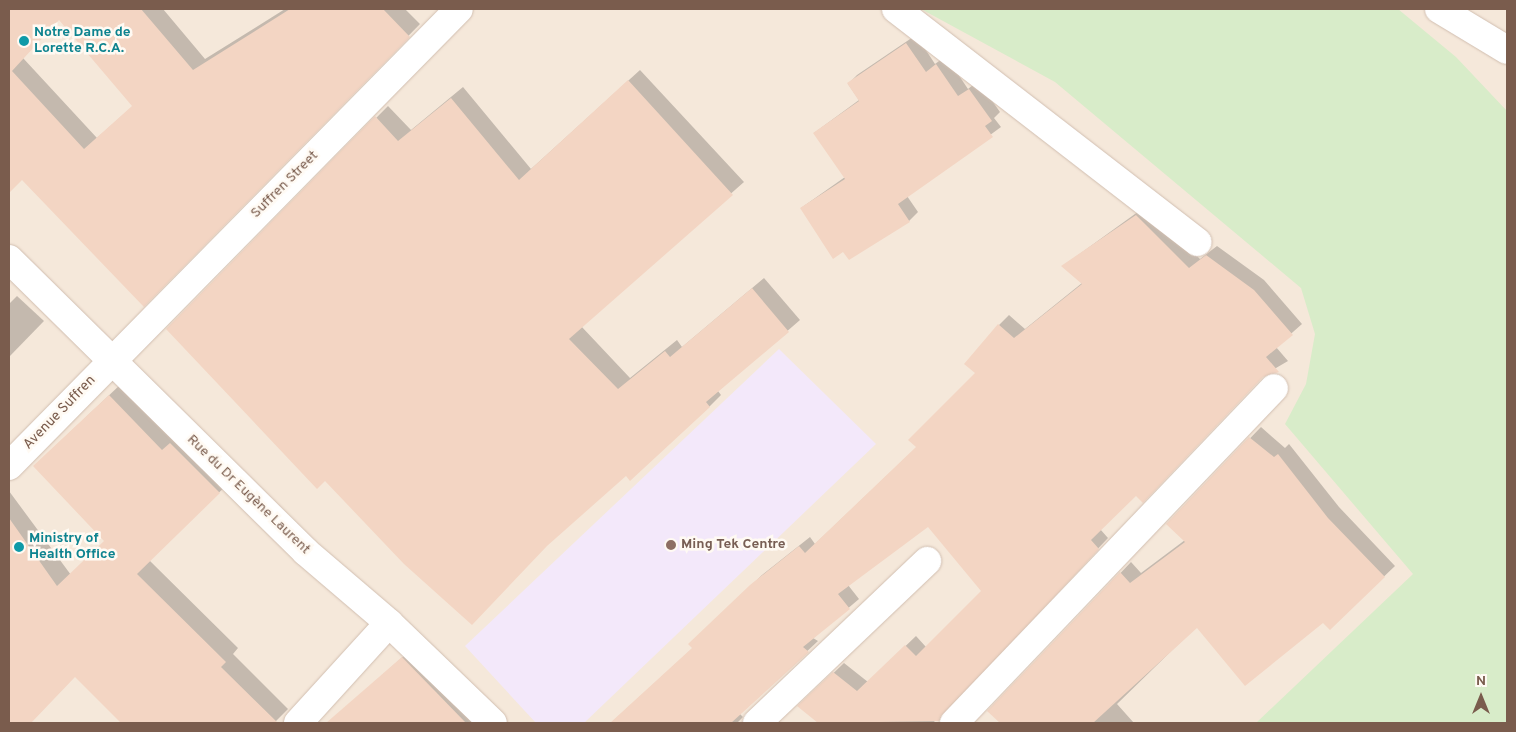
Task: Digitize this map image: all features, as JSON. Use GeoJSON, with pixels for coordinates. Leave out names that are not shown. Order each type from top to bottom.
{"type":"FeatureCollection","features":[{"type":"Feature","properties":{"kind":"street","name":"Suffren Street"},"geometry":{"type":"LineString","coordinates":[[110,360],[459,9]]}},
{"type":"Feature","properties":{"kind":"street"},"geometry":{"type":"LineString","coordinates":[[896,9],[1198,242]]}},
{"type":"Feature","properties":{"kind":"street"},"geometry":{"type":"LineString","coordinates":[[1439,9],[1507,50]]}},
{"type":"Feature","properties":{"kind":"street","name":"Rue du Dr Eugène Laurent"},"geometry":{"type":"LineString","coordinates":[[9,259],[306,552],[390,623],[493,723]]}},
{"type":"Feature","properties":{"kind":"street","name":"Avenue Suffren"},"geometry":{"type":"LineString","coordinates":[[9,466],[110,360]]}},
{"type":"Feature","properties":{"kind":"street"},"geometry":{"type":"LineString","coordinates":[[954,723],[1274,388]]}},
{"type":"Feature","properties":{"kind":"street"},"geometry":{"type":"LineString","coordinates":[[757,723],[927,561]]}},
{"type":"Feature","properties":{"kind":"street"},"geometry":{"type":"LineString","coordinates":[[298,723],[390,623]]}},
{"type":"Feature","properties":{"kind":"shaded area"},"geometry":{"type":"Polygon","coordinates":[[[9,9],[1507,9],[1507,723],[9,723],[9,9]]]}},
{"type":"Feature","properties":{"kind":"shaded area","name":"Ming Tek Centre"},"geometry":{"type":"Polygon","coordinates":[[[779,349],[876,444],[584,723],[536,723],[465,646],[779,349]]]}},
{"type":"Feature","properties":{"kind":"green space"},"geometry":{"type":"Polygon","coordinates":[[[921,9],[1398,9],[1456,57],[1507,111],[1507,723],[1256,723],[1413,574],[1285,424],[1306,384],[1315,334],[1301,288],[1055,82],[921,9]]]}},
{"type":"Feature","properties":{"kind":"building"},"geometry":{"type":"Polygon","coordinates":[[[9,9],[141,9],[193,70],[290,9],[383,9],[410,37],[144,307],[22,180],[9,193],[9,9]],[[59,20],[12,71],[84,149],[132,106],[59,20]]]}},
{"type":"Feature","properties":{"kind":"building"},"geometry":{"type":"Polygon","coordinates":[[[906,43],[926,72],[936,64],[958,96],[969,89],[992,121],[985,126],[993,137],[898,204],[910,222],[849,260],[843,252],[833,259],[800,208],[845,179],[813,133],[859,101],[847,83],[906,43]]]}},
{"type":"Feature","properties":{"kind":"building"},"geometry":{"type":"Polygon","coordinates":[[[628,80],[733,195],[569,339],[618,389],[665,351],[670,357],[752,288],[789,332],[706,402],[710,407],[630,481],[626,476],[547,546],[472,625],[404,564],[325,481],[317,489],[166,329],[375,116],[398,141],[451,98],[519,180],[628,80]]]}},
{"type":"Feature","properties":{"kind":"building"},"geometry":{"type":"Polygon","coordinates":[[[1136,215],[1189,268],[1206,255],[1254,290],[1293,335],[1266,357],[1279,372],[1263,377],[1143,503],[1136,496],[1091,540],[1099,549],[939,721],[818,723],[797,706],[833,672],[857,691],[905,645],[916,656],[981,591],[928,527],[838,594],[850,609],[803,647],[809,652],[731,723],[610,723],[692,648],[688,644],[750,585],[799,546],[805,553],[916,447],[908,440],[975,373],[964,364],[998,324],[1014,338],[1082,284],[1061,266],[1136,215]]]}},
{"type":"Feature","properties":{"kind":"building"},"geometry":{"type":"Polygon","coordinates":[[[109,395],[162,450],[170,443],[220,493],[137,574],[226,662],[221,667],[278,723],[121,723],[75,677],[31,723],[9,723],[9,518],[57,586],[104,541],[33,466],[109,395]]]}},
{"type":"Feature","properties":{"kind":"building"},"geometry":{"type":"Polygon","coordinates":[[[1249,437],[1274,457],[1278,454],[1328,518],[1385,577],[1330,630],[1323,623],[1245,686],[1197,628],[1093,723],[1000,723],[987,711],[1120,572],[1130,583],[1185,542],[1166,524],[1249,437]]]}},
{"type":"Feature","properties":{"kind":"building"},"geometry":{"type":"Polygon","coordinates":[[[402,657],[466,723],[326,723],[402,657]]]}},
{"type":"Feature","properties":{"kind":"place","name":"Notre Dame de Lorette R.C.A."},"geometry":{"type":"Point","coordinates":[24,41]}},
{"type":"Feature","properties":{"kind":"place","name":"Ming Tek Centre"},"geometry":{"type":"Point","coordinates":[671,545]}},
{"type":"Feature","properties":{"kind":"place","name":"Ministry of Health Office"},"geometry":{"type":"Point","coordinates":[19,547]}}]}
